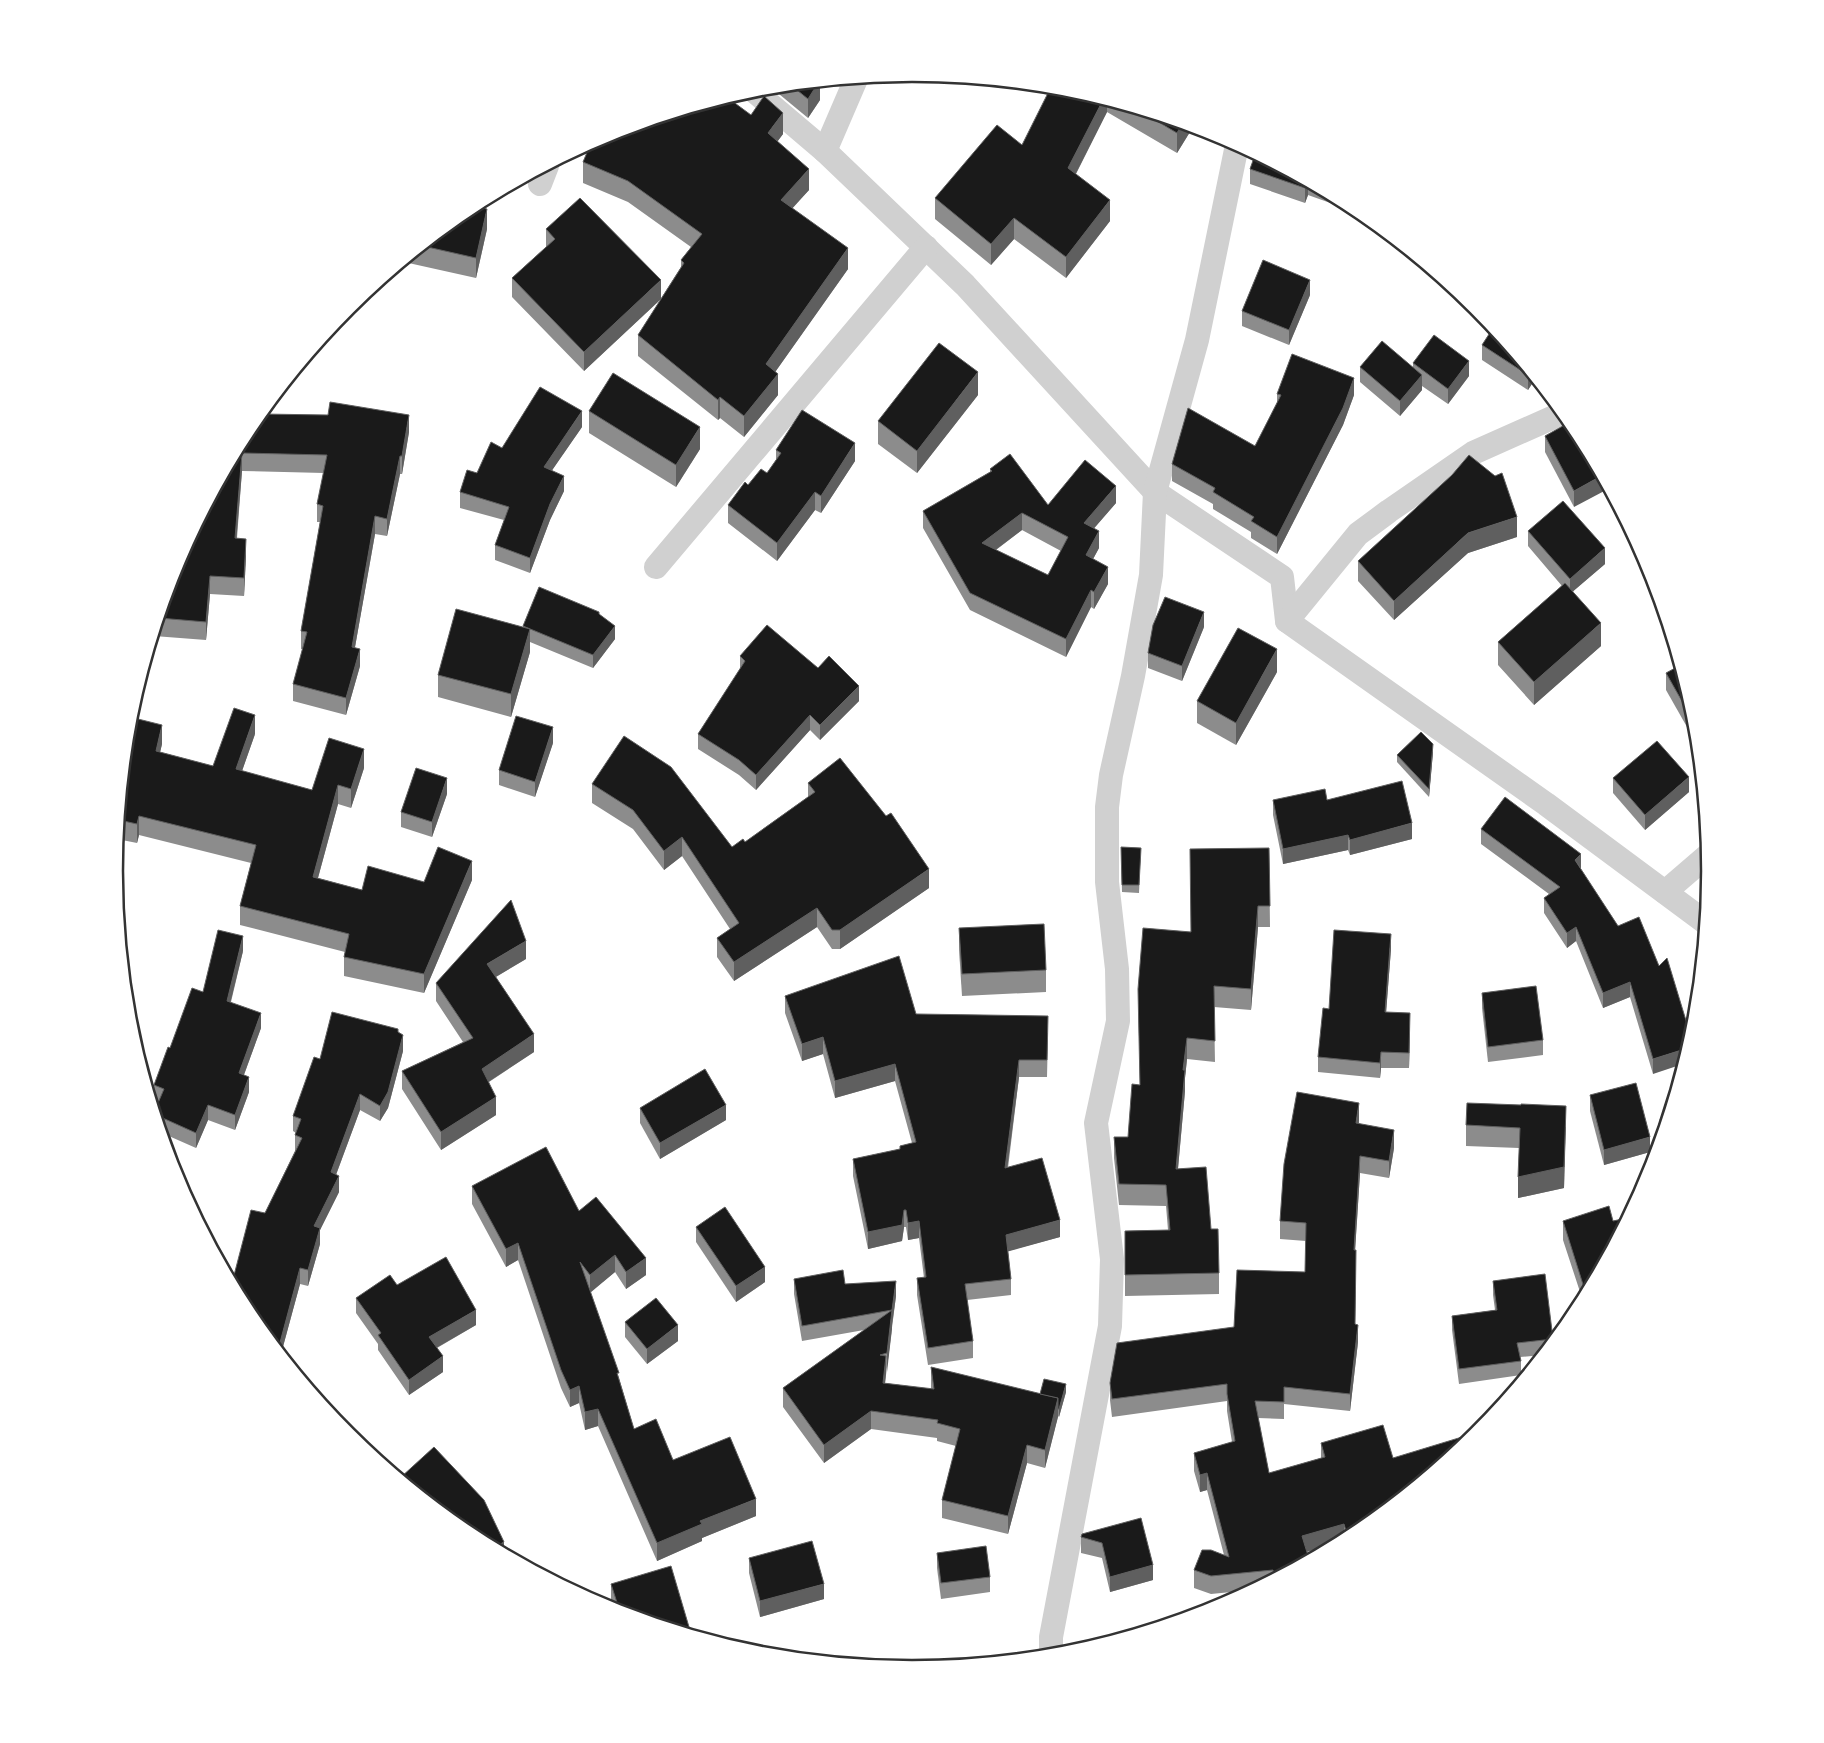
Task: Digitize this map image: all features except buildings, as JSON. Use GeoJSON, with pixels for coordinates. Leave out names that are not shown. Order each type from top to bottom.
{"type":"FeatureCollection","features":[{"type":"Feature","properties":{"kind":"street"},"geometry":{"type":"LineString","coordinates":[[825,151],[854,85]]}},
{"type":"Feature","properties":{"kind":"street"},"geometry":{"type":"LineString","coordinates":[[762,97],[825,151],[965,285],[1155,492],[1282,577],[1287,621],[1546,804],[1699,918]]}},
{"type":"Feature","properties":{"kind":"street"},"geometry":{"type":"LineString","coordinates":[[1051,1648],[1051,1636],[1110,1326],[1112,1259],[1096,1123],[1118,1021],[1117,969],[1107,882],[1107,807],[1111,775],[1133,676],[1152,575],[1155,492],[1196,340],[1236,153]]}},
{"type":"Feature","properties":{"kind":"street"},"geometry":{"type":"LineString","coordinates":[[656,567],[926,247]]}},
{"type":"Feature","properties":{"kind":"street"},"geometry":{"type":"LineString","coordinates":[[1287,621],[1358,534],[1472,453],[1556,416]]}},
{"type":"Feature","properties":{"kind":"street"},"geometry":{"type":"LineString","coordinates":[[1665,892],[1701,861]]}}]}
